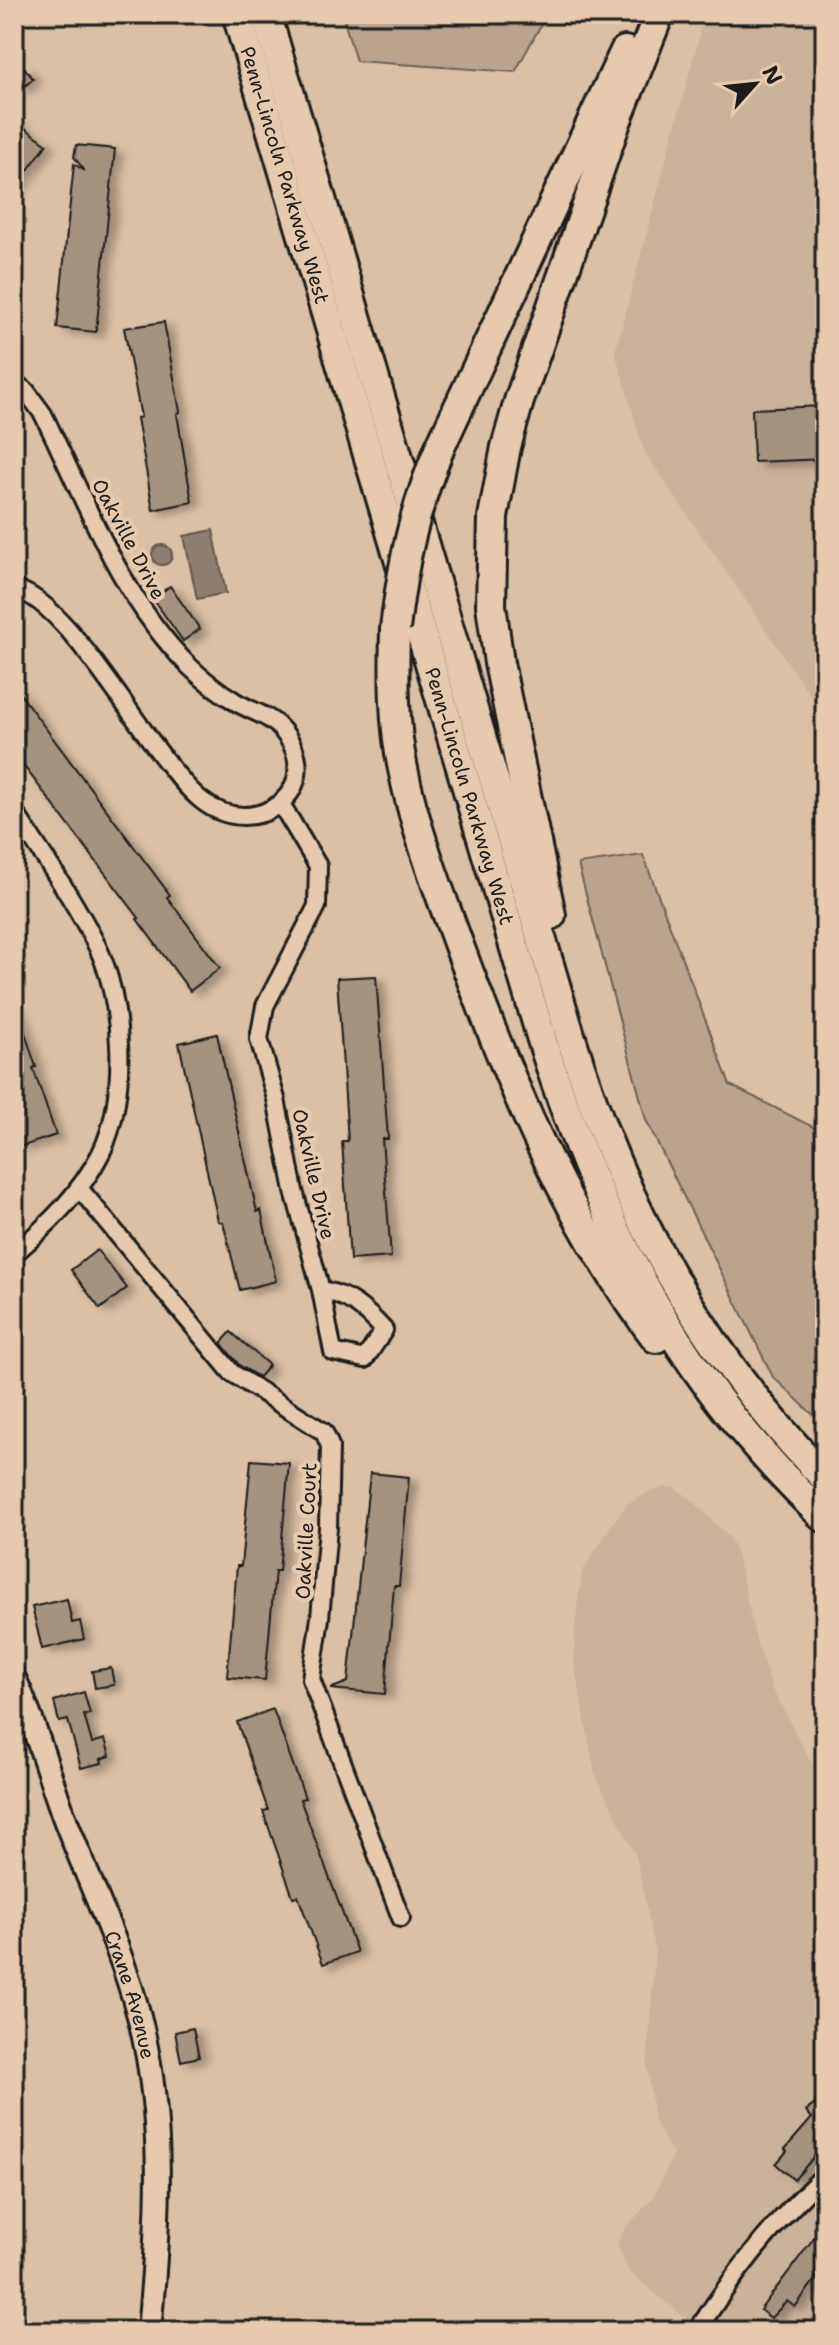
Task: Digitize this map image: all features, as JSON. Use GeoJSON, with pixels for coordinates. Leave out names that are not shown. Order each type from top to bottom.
{"type":"FeatureCollection","features":[{"type":"Feature","properties":{"kind":"highway","name":"Penn-Lincoln Parkway West"},"geometry":{"type":"LineString","coordinates":[[237,14],[539,1028],[576,1140],[613,1229],[661,1317],[718,1400],[778,1470],[825,1518]]}},
{"type":"Feature","properties":{"kind":"highway","name":"Penn-Lincoln Parkway West"},"geometry":{"type":"LineString","coordinates":[[266,14],[585,1084],[639,1217],[685,1302],[741,1382],[825,1478]]}},
{"type":"Feature","properties":{"kind":"highway"},"geometry":{"type":"LineString","coordinates":[[642,14],[440,447],[423,490],[409,535],[395,629],[396,724],[411,805],[488,1026],[523,1108],[577,1216],[629,1302],[685,1371],[778,1470]]}},
{"type":"Feature","properties":{"kind":"highway"},"geometry":{"type":"LineString","coordinates":[[585,1084],[499,663],[491,605],[490,548],[497,486],[519,401],[616,122],[659,14]]}},
{"type":"Feature","properties":{"kind":"street","name":"Oakville Drive"},"geometry":{"type":"LineString","coordinates":[[14,383],[26,391],[43,414],[121,573],[141,607],[186,663],[210,686],[271,720],[292,744],[297,771],[293,791],[281,804],[318,866],[317,906],[265,1006],[259,1039],[276,1099],[294,1191],[321,1290],[333,1352],[365,1359],[384,1330],[362,1306],[321,1290]]}},
{"type":"Feature","properties":{"kind":"street"},"geometry":{"type":"LineString","coordinates":[[14,589],[36,599],[62,621],[171,768],[199,798],[215,810],[235,817],[251,816],[281,804]]}},
{"type":"Feature","properties":{"kind":"street"},"geometry":{"type":"LineString","coordinates":[[14,811],[98,946],[110,981],[120,1035],[114,1107],[102,1152],[79,1188],[49,1224],[14,1254]]}},
{"type":"Feature","properties":{"kind":"street","name":"Oakville Court"},"geometry":{"type":"LineString","coordinates":[[79,1188],[232,1373],[324,1432],[330,1446],[328,1528],[311,1679],[401,1918]]}},
{"type":"Feature","properties":{"kind":"street","name":"Crane Avenue"},"geometry":{"type":"LineString","coordinates":[[14,1678],[33,1724],[61,1810],[116,1944],[147,2049],[156,2120],[159,2199],[149,2331]]}},
{"type":"Feature","properties":{"kind":"street"},"geometry":{"type":"LineString","coordinates":[[697,2331],[759,2242],[825,2175]]}},
{"type":"Feature","properties":{"kind":"shaded area"},"geometry":{"type":"Polygon","coordinates":[[[342,14],[547,14],[515,72],[356,61],[342,14]]]}},
{"type":"Feature","properties":{"kind":"shaded area"},"geometry":{"type":"Polygon","coordinates":[[[705,14],[825,14],[825,717],[644,451],[615,352],[705,14]]]}},
{"type":"Feature","properties":{"kind":"shaded area"},"geometry":{"type":"Polygon","coordinates":[[[213,530],[226,593],[197,599],[184,536],[213,530]]]}},
{"type":"Feature","properties":{"kind":"shaded area"},"geometry":{"type":"Polygon","coordinates":[[[158,545],[166,545],[172,555],[166,565],[158,565],[152,559],[152,551],[158,545]]]}},
{"type":"Feature","properties":{"kind":"shaded area"},"geometry":{"type":"Polygon","coordinates":[[[643,855],[730,1085],[825,1133],[825,1426],[773,1377],[646,1120],[578,864],[643,855]]]}},
{"type":"Feature","properties":{"kind":"shaded area"},"geometry":{"type":"Polygon","coordinates":[[[665,1487],[675,1488],[690,1498],[729,1537],[736,1550],[756,1640],[773,1690],[825,1789],[825,2331],[701,2331],[628,2271],[617,2243],[625,2228],[654,2197],[673,2154],[654,2121],[647,2065],[655,1949],[636,1856],[595,1774],[574,1662],[575,1624],[582,1572],[608,1530],[626,1505],[665,1487]]]}},
{"type":"Feature","properties":{"kind":"building"},"geometry":{"type":"Polygon","coordinates":[[[24,67],[33,79],[21,89],[14,75],[24,67]]]}},
{"type":"Feature","properties":{"kind":"building"},"geometry":{"type":"Polygon","coordinates":[[[14,120],[47,144],[14,189],[14,120]]]}},
{"type":"Feature","properties":{"kind":"building"},"geometry":{"type":"Polygon","coordinates":[[[76,145],[115,149],[96,332],[57,328],[74,164],[85,171],[74,157],[76,145]]]}},
{"type":"Feature","properties":{"kind":"building"},"geometry":{"type":"Polygon","coordinates":[[[164,322],[192,502],[153,510],[137,418],[141,417],[124,328],[164,322]]]}},
{"type":"Feature","properties":{"kind":"building"},"geometry":{"type":"Polygon","coordinates":[[[825,406],[825,459],[754,462],[752,409],[825,406]]]}},
{"type":"Feature","properties":{"kind":"building"},"geometry":{"type":"Polygon","coordinates":[[[170,586],[200,629],[183,641],[153,599],[170,586]]]}},
{"type":"Feature","properties":{"kind":"building"},"geometry":{"type":"Polygon","coordinates":[[[14,686],[170,895],[167,897],[220,968],[190,991],[20,761],[22,759],[14,748],[14,686]]]}},
{"type":"Feature","properties":{"kind":"building"},"geometry":{"type":"Polygon","coordinates":[[[376,976],[388,1139],[382,1139],[391,1257],[350,1260],[342,1141],[348,1141],[337,978],[376,976]]]}},
{"type":"Feature","properties":{"kind":"building"},"geometry":{"type":"Polygon","coordinates":[[[14,1008],[17,1008],[56,1135],[20,1147],[14,1128],[14,1008]]]}},
{"type":"Feature","properties":{"kind":"building"},"geometry":{"type":"Polygon","coordinates":[[[217,1034],[257,1212],[261,1210],[276,1281],[240,1290],[223,1222],[218,1221],[179,1043],[217,1034]]]}},
{"type":"Feature","properties":{"kind":"building"},"geometry":{"type":"Polygon","coordinates":[[[97,1250],[127,1288],[100,1309],[71,1270],[97,1250]]]}},
{"type":"Feature","properties":{"kind":"building"},"geometry":{"type":"Polygon","coordinates":[[[231,1332],[269,1365],[259,1377],[239,1365],[221,1343],[231,1332]]]}},
{"type":"Feature","properties":{"kind":"building"},"geometry":{"type":"Polygon","coordinates":[[[251,1460],[289,1463],[265,1680],[227,1677],[251,1460]]]}},
{"type":"Feature","properties":{"kind":"building"},"geometry":{"type":"Polygon","coordinates":[[[370,1473],[409,1477],[399,1586],[394,1586],[385,1694],[330,1689],[348,1682],[370,1473]]]}},
{"type":"Feature","properties":{"kind":"building"},"geometry":{"type":"Polygon","coordinates":[[[67,1599],[72,1623],[80,1621],[84,1639],[42,1649],[32,1607],[67,1599]]]}},
{"type":"Feature","properties":{"kind":"building"},"geometry":{"type":"Polygon","coordinates":[[[111,1668],[114,1685],[95,1688],[92,1671],[111,1668]]]}},
{"type":"Feature","properties":{"kind":"building"},"geometry":{"type":"Polygon","coordinates":[[[84,1692],[90,1714],[84,1715],[92,1743],[105,1739],[110,1756],[101,1759],[102,1763],[81,1768],[68,1720],[59,1722],[54,1701],[84,1692]]]}},
{"type":"Feature","properties":{"kind":"building"},"geometry":{"type":"Polygon","coordinates":[[[273,1709],[305,1798],[300,1799],[357,1952],[323,1964],[298,1896],[293,1897],[263,1811],[268,1810],[237,1722],[273,1709]]]}},
{"type":"Feature","properties":{"kind":"building"},"geometry":{"type":"Polygon","coordinates":[[[193,2028],[199,2057],[181,2061],[175,2032],[193,2028]]]}},
{"type":"Feature","properties":{"kind":"building"},"geometry":{"type":"Polygon","coordinates":[[[825,2096],[825,2144],[794,2180],[776,2164],[812,2118],[806,2111],[825,2096]]]}},
{"type":"Feature","properties":{"kind":"building"},"geometry":{"type":"Polygon","coordinates":[[[825,2223],[825,2266],[795,2307],[787,2301],[771,2318],[760,2310],[825,2223]]]}}]}
